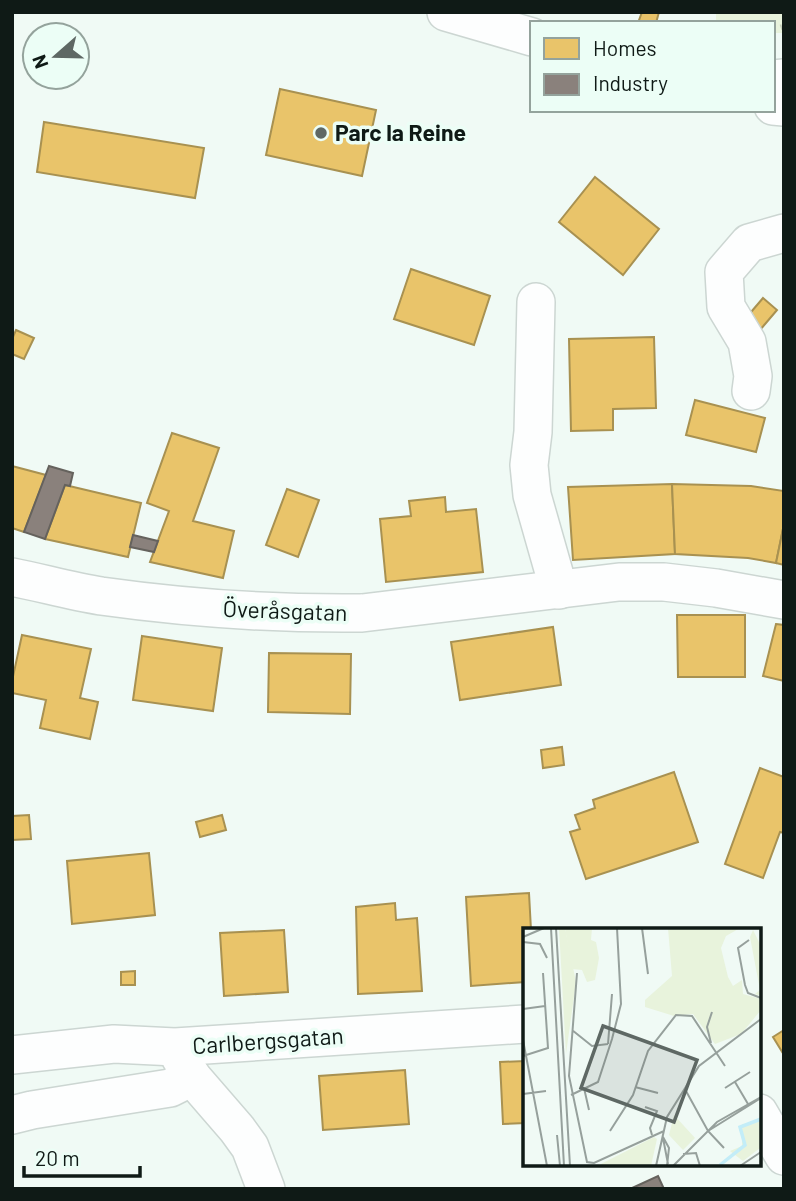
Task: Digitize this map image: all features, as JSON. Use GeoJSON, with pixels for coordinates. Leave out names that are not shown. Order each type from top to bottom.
{"type":"FeatureCollection","features":[{"type":"Feature","properties":{"kind":"street"},"geometry":{"type":"LineString","coordinates":[[446,12],[530,36]]}},
{"type":"Feature","properties":{"kind":"street"},"geometry":{"type":"LineString","coordinates":[[751,391],[753,376],[747,342],[726,307],[724,272],[749,243],[784,233]]}},
{"type":"Feature","properties":{"kind":"street"},"geometry":{"type":"LineString","coordinates":[[536,302],[529,465],[532,495],[559,590]]}},
{"type":"Feature","properties":{"kind":"street","name":"Överåsgatan"},"geometry":{"type":"LineString","coordinates":[[12,577],[113,597],[236,611],[362,613],[619,582],[664,582],[784,600]]}},
{"type":"Feature","properties":{"kind":"street","name":"Carlbergsgatan"},"geometry":{"type":"LineString","coordinates":[[12,1055],[114,1044],[183,1062],[523,1024]]}},
{"type":"Feature","properties":{"kind":"street"},"geometry":{"type":"LineString","coordinates":[[12,1115],[170,1088],[183,1062],[250,1147],[266,1189]]}},
{"type":"Feature","properties":{"kind":"street"},"geometry":{"type":"LineString","coordinates":[[761,1116],[784,1156]]}},
{"type":"Feature","properties":{"kind":"green space"},"geometry":{"type":"Polygon","coordinates":[[[716,12],[784,12],[784,33],[775,33],[775,21],[716,21],[716,12]]]}},
{"type":"Feature","properties":{"kind":"building: Homes"},"geometry":{"type":"Polygon","coordinates":[[[642,12],[659,12],[657,21],[639,21],[642,12]]]}},
{"type":"Feature","properties":{"kind":"building: Homes","name":"Parc la Reine"},"geometry":{"type":"Polygon","coordinates":[[[280,89],[376,110],[362,176],[266,155],[280,89]]]}},
{"type":"Feature","properties":{"kind":"building: Homes"},"geometry":{"type":"Polygon","coordinates":[[[44,122],[204,148],[195,198],[37,172],[44,122]]]}},
{"type":"Feature","properties":{"kind":"building: Homes"},"geometry":{"type":"Polygon","coordinates":[[[595,177],[659,229],[623,275],[559,222],[595,177]]]}},
{"type":"Feature","properties":{"kind":"building: Homes"},"geometry":{"type":"Polygon","coordinates":[[[411,269],[490,296],[474,345],[394,319],[411,269]]]}},
{"type":"Feature","properties":{"kind":"building: Homes"},"geometry":{"type":"Polygon","coordinates":[[[763,298],[777,310],[760,330],[746,318],[763,298]]]}},
{"type":"Feature","properties":{"kind":"building: Homes"},"geometry":{"type":"Polygon","coordinates":[[[16,330],[34,338],[24,359],[12,354],[12,339],[16,330]]]}},
{"type":"Feature","properties":{"kind":"building: Homes"},"geometry":{"type":"Polygon","coordinates":[[[654,337],[656,408],[613,409],[613,430],[571,431],[569,339],[654,337]]]}},
{"type":"Feature","properties":{"kind":"building: Homes"},"geometry":{"type":"Polygon","coordinates":[[[695,400],[765,418],[756,452],[686,435],[695,400]]]}},
{"type":"Feature","properties":{"kind":"building: Homes"},"geometry":{"type":"Polygon","coordinates":[[[172,433],[219,448],[193,521],[234,531],[223,578],[150,562],[169,511],[147,503],[172,433]]]}},
{"type":"Feature","properties":{"kind":"building: Homes"},"geometry":{"type":"Polygon","coordinates":[[[12,466],[46,475],[24,532],[12,528],[12,466]]]}},
{"type":"Feature","properties":{"kind":"building: Homes"},"geometry":{"type":"Polygon","coordinates":[[[672,484],[675,554],[573,560],[568,487],[672,484]]]}},
{"type":"Feature","properties":{"kind":"building: Homes"},"geometry":{"type":"Polygon","coordinates":[[[672,484],[751,486],[784,491],[784,524],[776,563],[748,558],[675,554],[672,484]]]}},
{"type":"Feature","properties":{"kind":"building: Homes"},"geometry":{"type":"Polygon","coordinates":[[[65,485],[141,503],[128,557],[45,539],[65,485]]]}},
{"type":"Feature","properties":{"kind":"building: Homes"},"geometry":{"type":"Polygon","coordinates":[[[287,489],[319,500],[298,557],[266,545],[287,489]]]}},
{"type":"Feature","properties":{"kind":"building: Homes"},"geometry":{"type":"Polygon","coordinates":[[[445,497],[446,512],[476,509],[483,572],[386,582],[380,519],[411,516],[409,501],[445,497]]]}},
{"type":"Feature","properties":{"kind":"building: Homes"},"geometry":{"type":"Polygon","coordinates":[[[784,524],[784,565],[776,563],[784,524]]]}},
{"type":"Feature","properties":{"kind":"building: Homes"},"geometry":{"type":"Polygon","coordinates":[[[677,615],[745,615],[745,677],[678,677],[677,615]]]}},
{"type":"Feature","properties":{"kind":"building: Homes"},"geometry":{"type":"Polygon","coordinates":[[[776,624],[784,625],[784,681],[763,676],[776,624]]]}},
{"type":"Feature","properties":{"kind":"building: Homes"},"geometry":{"type":"Polygon","coordinates":[[[553,627],[561,685],[460,700],[451,642],[553,627]]]}},
{"type":"Feature","properties":{"kind":"building: Homes"},"geometry":{"type":"Polygon","coordinates":[[[22,635],[91,649],[80,698],[98,702],[90,739],[40,728],[46,700],[12,693],[22,635]]]}},
{"type":"Feature","properties":{"kind":"building: Homes"},"geometry":{"type":"Polygon","coordinates":[[[142,636],[222,648],[213,711],[133,700],[142,636]]]}},
{"type":"Feature","properties":{"kind":"building: Homes"},"geometry":{"type":"Polygon","coordinates":[[[269,653],[351,654],[350,714],[268,712],[269,653]]]}},
{"type":"Feature","properties":{"kind":"building: Homes"},"geometry":{"type":"Polygon","coordinates":[[[562,747],[564,765],[543,768],[541,750],[562,747]]]}},
{"type":"Feature","properties":{"kind":"building: Homes"},"geometry":{"type":"Polygon","coordinates":[[[760,768],[784,777],[784,833],[780,832],[763,878],[725,864],[760,768]]]}},
{"type":"Feature","properties":{"kind":"building: Homes"},"geometry":{"type":"Polygon","coordinates":[[[674,772],[698,842],[586,879],[570,832],[580,829],[575,815],[595,808],[593,800],[674,772]]]}},
{"type":"Feature","properties":{"kind":"building: Homes"},"geometry":{"type":"Polygon","coordinates":[[[29,815],[31,839],[12,840],[12,816],[29,815]]]}},
{"type":"Feature","properties":{"kind":"building: Homes"},"geometry":{"type":"Polygon","coordinates":[[[222,815],[226,830],[200,837],[196,822],[222,815]]]}},
{"type":"Feature","properties":{"kind":"building: Homes"},"geometry":{"type":"Polygon","coordinates":[[[149,853],[155,915],[72,924],[67,861],[149,853]]]}},
{"type":"Feature","properties":{"kind":"building: Homes"},"geometry":{"type":"Polygon","coordinates":[[[529,893],[531,928],[523,928],[523,982],[471,986],[466,897],[529,893]]]}},
{"type":"Feature","properties":{"kind":"building: Homes"},"geometry":{"type":"Polygon","coordinates":[[[395,903],[396,920],[417,918],[422,991],[358,994],[356,907],[395,903]]]}},
{"type":"Feature","properties":{"kind":"building: Homes"},"geometry":{"type":"Polygon","coordinates":[[[284,930],[288,992],[224,996],[220,933],[284,930]]]}},
{"type":"Feature","properties":{"kind":"building: Homes"},"geometry":{"type":"Polygon","coordinates":[[[135,971],[135,985],[121,985],[121,972],[135,971]]]}},
{"type":"Feature","properties":{"kind":"building: Homes"},"geometry":{"type":"Polygon","coordinates":[[[784,1030],[784,1055],[773,1037],[784,1030]]]}},
{"type":"Feature","properties":{"kind":"building: Homes"},"geometry":{"type":"Polygon","coordinates":[[[523,1061],[523,1123],[503,1124],[500,1062],[523,1061]]]}},
{"type":"Feature","properties":{"kind":"building: Homes"},"geometry":{"type":"Polygon","coordinates":[[[405,1070],[409,1124],[323,1130],[319,1076],[405,1070]]]}},
{"type":"Feature","properties":{"kind":"building: Industry"},"geometry":{"type":"Polygon","coordinates":[[[49,466],[73,473],[70,486],[65,485],[45,539],[24,532],[49,466]]]}},
{"type":"Feature","properties":{"kind":"building: Industry"},"geometry":{"type":"Polygon","coordinates":[[[133,535],[158,541],[154,552],[130,547],[133,535]]]}},
{"type":"Feature","properties":{"kind":"building: Industry"},"geometry":{"type":"Polygon","coordinates":[[[658,1176],[664,1189],[630,1189],[658,1176]]]}},
{"type":"Feature","properties":{"kind":"place","name":"Parc la Reine"},"geometry":{"type":"Point","coordinates":[321,133]}}]}
